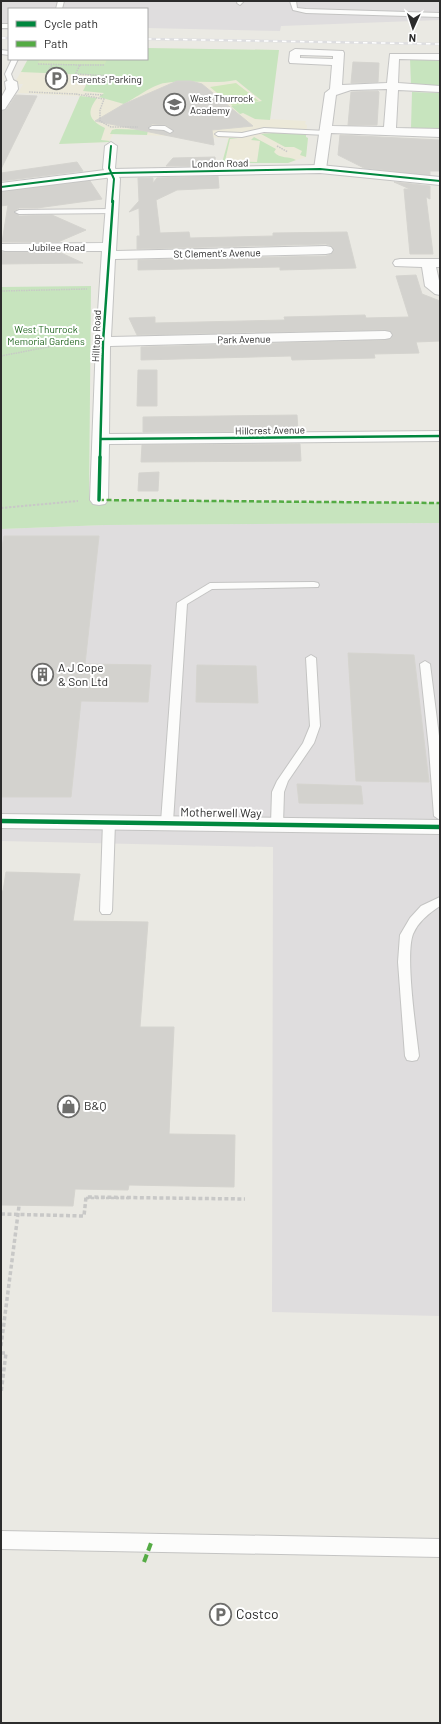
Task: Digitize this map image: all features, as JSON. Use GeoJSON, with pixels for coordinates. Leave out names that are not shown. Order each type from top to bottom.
{"type":"FeatureCollection","features":[{"type":"Feature","properties":{"kind":"street"},"geometry":{"type":"LineString","coordinates":[[390,131],[394,56],[440,57]]}},
{"type":"Feature","properties":{"kind":"street"},"geometry":{"type":"LineString","coordinates":[[336,89],[338,62]]}},
{"type":"Feature","properties":{"kind":"street"},"geometry":{"type":"LineString","coordinates":[[320,169],[331,93],[336,89],[355,86],[440,89]]}},
{"type":"Feature","properties":{"kind":"street"},"geometry":{"type":"LineString","coordinates":[[1,107],[17,88]]}},
{"type":"Feature","properties":{"kind":"street"},"geometry":{"type":"LineString","coordinates":[[326,131],[440,133]]}},
{"type":"Feature","properties":{"kind":"street","name":"Hilltop Road"},"geometry":{"type":"LineString","coordinates":[[99,500],[101,439],[97,340],[112,211],[114,179],[110,168],[111,146]]}},
{"type":"Feature","properties":{"kind":"street","name":"London Road"},"geometry":{"type":"LineString","coordinates":[[1,187],[113,174],[320,169],[376,176],[440,181]]}},
{"type":"Feature","properties":{"kind":"street","name":"Jubilee Road"},"geometry":{"type":"LineString","coordinates":[[5,247],[108,251]]}},
{"type":"Feature","properties":{"kind":"street","name":"St Clement's Avenue"},"geometry":{"type":"LineString","coordinates":[[108,251],[326,250]]}},
{"type":"Feature","properties":{"kind":"street"},"geometry":{"type":"LineString","coordinates":[[400,263],[434,263],[432,286],[440,291]]}},
{"type":"Feature","properties":{"kind":"street","name":"Park Avenue"},"geometry":{"type":"LineString","coordinates":[[97,340],[385,335]]}},
{"type":"Feature","properties":{"kind":"street","name":"Hillcrest Avenue"},"geometry":{"type":"LineString","coordinates":[[101,439],[440,436]]}},
{"type":"Feature","properties":{"kind":"street","name":"Motherwell Way"},"geometry":{"type":"LineString","coordinates":[[1,821],[167,822],[440,827]]}},
{"type":"Feature","properties":{"kind":"lane"},"geometry":{"type":"LineString","coordinates":[[293,1],[295,9],[306,11],[440,15]]}},
{"type":"Feature","properties":{"kind":"lane"},"geometry":{"type":"LineString","coordinates":[[15,60],[8,74],[17,88]]}},
{"type":"Feature","properties":{"kind":"lane"},"geometry":{"type":"LineString","coordinates":[[152,128],[165,128],[170,131]]}},
{"type":"Feature","properties":{"kind":"lane"},"geometry":{"type":"LineString","coordinates":[[218,134],[244,137],[264,130],[326,131]]}},
{"type":"Feature","properties":{"kind":"lane"},"geometry":{"type":"LineString","coordinates":[[19,212],[112,211]]}},
{"type":"Feature","properties":{"kind":"lane"},"geometry":{"type":"LineString","coordinates":[[167,822],[182,603],[210,586],[314,585]]}},
{"type":"Feature","properties":{"kind":"lane"},"geometry":{"type":"LineString","coordinates":[[277,824],[278,792],[283,781],[308,743],[315,726],[311,658]]}},
{"type":"Feature","properties":{"kind":"lane"},"geometry":{"type":"LineString","coordinates":[[425,664],[435,749],[440,816]]}},
{"type":"Feature","properties":{"kind":"lane"},"geometry":{"type":"LineString","coordinates":[[106,911],[109,822]]}},
{"type":"Feature","properties":{"kind":"lane"},"geometry":{"type":"LineString","coordinates":[[412,1056],[404,962],[406,935],[414,921],[425,909],[440,901]]}},
{"type":"Feature","properties":{"kind":"lane"},"geometry":{"type":"LineString","coordinates":[[1,1540],[440,1548]]}},
{"type":"Feature","properties":{"kind":"path"},"geometry":{"type":"LineString","coordinates":[[38,64],[104,65]]}},
{"type":"Feature","properties":{"kind":"path"},"geometry":{"type":"LineString","coordinates":[[47,73],[52,65]]}},
{"type":"Feature","properties":{"kind":"path"},"geometry":{"type":"LineString","coordinates":[[80,65],[76,73],[113,76],[131,80]]}},
{"type":"Feature","properties":{"kind":"path"},"geometry":{"type":"LineString","coordinates":[[17,88],[103,95]]}},
{"type":"Feature","properties":{"kind":"path"},"geometry":{"type":"LineString","coordinates":[[76,94],[104,99],[100,110],[100,120],[111,126],[152,128]]}},
{"type":"Feature","properties":{"kind":"path"},"geometry":{"type":"LineString","coordinates":[[1,291],[91,289]]}},
{"type":"Feature","properties":{"kind":"path"},"geometry":{"type":"LineString","coordinates":[[1,356],[97,340]]}},
{"type":"Feature","properties":{"kind":"path"},"geometry":{"type":"LineString","coordinates":[[1,508],[99,500]]}},
{"type":"Feature","properties":{"kind":"path"},"geometry":{"type":"LineString","coordinates":[[1,1214],[84,1216],[86,1196],[245,1199]]}},
{"type":"Feature","properties":{"kind":"path"},"geometry":{"type":"LineString","coordinates":[[1,1346],[19,1206]]}},
{"type":"Feature","properties":{"kind":"path"},"geometry":{"type":"LineString","coordinates":[[1,1353],[6,1353],[1,1393]]}},
{"type":"Feature","properties":{"kind":"shaded area"},"geometry":{"type":"Polygon","coordinates":[[[1,1],[440,1],[440,20],[281,26],[280,31],[148,28],[148,8],[8,8],[8,30],[1,30],[1,1]]]}},
{"type":"Feature","properties":{"kind":"shaded area","name":"West Thurrock Academy"},"geometry":{"type":"Polygon","coordinates":[[[148,48],[279,50],[270,119],[306,121],[306,137],[308,138],[306,157],[288,163],[222,163],[228,138],[113,134],[109,142],[59,144],[80,96],[18,93],[23,84],[14,84],[27,60],[148,60],[148,48]]]}},
{"type":"Feature","properties":{"kind":"shaded area"},"geometry":{"type":"Polygon","coordinates":[[[440,523],[440,1316],[272,1312],[273,847],[1,841],[1,529],[105,525],[440,523]]]}},
{"type":"Feature","properties":{"kind":"green space"},"geometry":{"type":"Polygon","coordinates":[[[148,48],[279,50],[270,120],[255,119],[243,113],[240,114],[231,106],[262,101],[236,80],[218,82],[174,82],[160,84],[124,104],[99,97],[104,93],[83,91],[91,75],[21,72],[27,60],[148,60],[148,48]]]}},
{"type":"Feature","properties":{"kind":"green space"},"geometry":{"type":"Polygon","coordinates":[[[410,58],[440,59],[440,86],[411,85],[410,58]]]}},
{"type":"Feature","properties":{"kind":"green space"},"geometry":{"type":"Polygon","coordinates":[[[39,60],[107,60],[105,64],[38,64],[39,60]]]}},
{"type":"Feature","properties":{"kind":"green space"},"geometry":{"type":"Polygon","coordinates":[[[236,83],[259,101],[233,106],[210,87],[236,83]]]}},
{"type":"Feature","properties":{"kind":"green space"},"geometry":{"type":"Polygon","coordinates":[[[412,92],[440,93],[440,129],[411,128],[412,92]]]}},
{"type":"Feature","properties":{"kind":"green space"},"geometry":{"type":"Polygon","coordinates":[[[80,96],[97,98],[91,108],[91,116],[95,122],[105,128],[101,140],[110,141],[109,142],[59,144],[80,96]]]}},
{"type":"Feature","properties":{"kind":"green space"},"geometry":{"type":"Polygon","coordinates":[[[112,130],[148,130],[147,135],[110,134],[112,130]]]}},
{"type":"Feature","properties":{"kind":"green space"},"geometry":{"type":"Polygon","coordinates":[[[261,134],[306,134],[306,137],[308,138],[306,157],[300,155],[302,151],[294,147],[285,147],[261,134]]]}},
{"type":"Feature","properties":{"kind":"green space"},"geometry":{"type":"Polygon","coordinates":[[[254,137],[276,149],[274,152],[279,156],[296,160],[288,163],[222,163],[229,138],[238,138],[230,139],[225,161],[257,162],[260,141],[251,140],[254,137]]]}},
{"type":"Feature","properties":{"kind":"green space","name":"West Thurrock Memorial Gardens"},"geometry":{"type":"Polygon","coordinates":[[[91,286],[89,500],[440,503],[440,523],[105,525],[1,529],[1,287],[91,286]]]}},
{"type":"Feature","properties":{"kind":"building"},"geometry":{"type":"Polygon","coordinates":[[[353,62],[379,63],[378,82],[351,83],[353,62]]]}},
{"type":"Feature","properties":{"kind":"building"},"geometry":{"type":"Polygon","coordinates":[[[177,81],[191,81],[202,84],[253,126],[212,130],[214,145],[95,121],[124,104],[177,81]],[[152,124],[148,128],[150,130],[164,131],[169,134],[174,131],[166,125],[152,124]]]}},
{"type":"Feature","properties":{"kind":"building"},"geometry":{"type":"Polygon","coordinates":[[[378,91],[377,125],[348,125],[351,92],[378,91]]]}},
{"type":"Feature","properties":{"kind":"building"},"geometry":{"type":"Polygon","coordinates":[[[16,95],[37,96],[1,169],[1,111],[6,110],[16,95]]]}},
{"type":"Feature","properties":{"kind":"building"},"geometry":{"type":"Polygon","coordinates":[[[340,135],[440,140],[440,171],[430,171],[430,175],[364,168],[338,155],[340,135]]]}},
{"type":"Feature","properties":{"kind":"building"},"geometry":{"type":"Polygon","coordinates":[[[215,157],[216,166],[166,166],[173,158],[215,157]]]}},
{"type":"Feature","properties":{"kind":"building"},"geometry":{"type":"Polygon","coordinates":[[[77,162],[83,171],[1,181],[1,173],[77,162]]]}},
{"type":"Feature","properties":{"kind":"building"},"geometry":{"type":"Polygon","coordinates":[[[218,176],[219,188],[177,190],[156,200],[160,233],[189,232],[190,238],[273,236],[273,233],[347,232],[356,268],[280,270],[280,267],[138,270],[138,260],[326,256],[334,251],[332,246],[326,244],[137,249],[137,236],[140,236],[139,208],[129,212],[139,201],[138,178],[153,178],[153,183],[157,178],[218,176]]]}},
{"type":"Feature","properties":{"kind":"building"},"geometry":{"type":"Polygon","coordinates":[[[90,181],[102,199],[37,208],[19,208],[14,211],[19,216],[52,215],[86,230],[58,242],[2,242],[8,205],[1,206],[1,192],[90,181]]]}},
{"type":"Feature","properties":{"kind":"building"},"geometry":{"type":"Polygon","coordinates":[[[394,182],[430,186],[430,199],[426,197],[433,254],[410,254],[404,189],[410,189],[394,182]]]}},
{"type":"Feature","properties":{"kind":"building"},"geometry":{"type":"Polygon","coordinates":[[[1,252],[59,252],[83,263],[1,264],[1,252]]]}},
{"type":"Feature","properties":{"kind":"building"},"geometry":{"type":"Polygon","coordinates":[[[416,275],[422,294],[440,301],[440,341],[416,342],[419,353],[374,354],[375,358],[292,360],[291,356],[141,360],[141,347],[385,340],[391,339],[393,334],[390,331],[385,330],[137,335],[129,318],[155,317],[155,323],[285,320],[284,317],[365,315],[366,318],[409,317],[396,276],[416,275]]]}},
{"type":"Feature","properties":{"kind":"building"},"geometry":{"type":"Polygon","coordinates":[[[138,370],[157,370],[157,406],[137,406],[138,370]]]}},
{"type":"Feature","properties":{"kind":"building"},"geometry":{"type":"Polygon","coordinates":[[[297,415],[298,431],[143,432],[143,417],[297,415]]]}},
{"type":"Feature","properties":{"kind":"building"},"geometry":{"type":"Polygon","coordinates":[[[300,444],[301,461],[141,462],[142,445],[300,444]]]}},
{"type":"Feature","properties":{"kind":"building"},"geometry":{"type":"Polygon","coordinates":[[[159,472],[158,491],[138,491],[139,473],[159,472]]]}},
{"type":"Feature","properties":{"kind":"building","name":"A J Cope & Son Ltd"},"geometry":{"type":"Polygon","coordinates":[[[4,536],[99,536],[85,664],[151,665],[148,702],[81,701],[71,797],[1,797],[1,553],[4,536]]]}},
{"type":"Feature","properties":{"kind":"building"},"geometry":{"type":"Polygon","coordinates":[[[348,653],[414,655],[429,782],[356,781],[348,653]]]}},
{"type":"Feature","properties":{"kind":"building"},"geometry":{"type":"Polygon","coordinates":[[[197,665],[256,666],[258,703],[196,702],[197,665]]]}},
{"type":"Feature","properties":{"kind":"building"},"geometry":{"type":"Polygon","coordinates":[[[297,784],[361,786],[363,804],[299,803],[297,784]]]}},
{"type":"Feature","properties":{"kind":"building","name":"B&Q"},"geometry":{"type":"Polygon","coordinates":[[[6,872],[80,874],[73,921],[148,922],[140,1027],[174,1027],[169,1134],[235,1135],[234,1187],[129,1185],[128,1190],[75,1189],[73,1206],[1,1205],[1,891],[3,891],[6,872]]]}},
{"type":"Feature","properties":{"kind":"railway"},"geometry":{"type":"LineString","coordinates":[[1,38],[8,38]]}},
{"type":"Feature","properties":{"kind":"railway"},"geometry":{"type":"LineString","coordinates":[[148,39],[440,44]]}},
{"type":"Feature","properties":{"kind":"marked path"},"geometry":{"type":"LineString","coordinates":[[99,500],[440,503]]}},
{"type":"Feature","properties":{"kind":"marked path"},"geometry":{"type":"LineString","coordinates":[[144,1562],[151,1543]]}},
{"type":"Feature","properties":{"kind":"cycle path"},"geometry":{"type":"LineString","coordinates":[[99,500],[103,342],[114,179],[109,168],[111,146]]}},
{"type":"Feature","properties":{"kind":"cycle path"},"geometry":{"type":"LineString","coordinates":[[1,187],[113,173],[320,169],[376,176],[440,181]]}},
{"type":"Feature","properties":{"kind":"cycle path"},"geometry":{"type":"LineString","coordinates":[[101,439],[440,436]]}},
{"type":"Feature","properties":{"kind":"cycle path"},"geometry":{"type":"LineString","coordinates":[[1,821],[440,827]]}},
{"type":"Feature","properties":{"kind":"place","name":"Parents' Parking"},"geometry":{"type":"Point","coordinates":[57,79]}},
{"type":"Feature","properties":{"kind":"place","name":"West Thurrock Academy"},"geometry":{"type":"Point","coordinates":[174,104]}},
{"type":"Feature","properties":{"kind":"place","name":"A J Cope & Son Ltd"},"geometry":{"type":"Point","coordinates":[43,675]}},
{"type":"Feature","properties":{"kind":"place","name":"B&Q"},"geometry":{"type":"Point","coordinates":[68,1106]}},
{"type":"Feature","properties":{"kind":"place","name":"Costco"},"geometry":{"type":"Point","coordinates":[220,1614]}}]}
